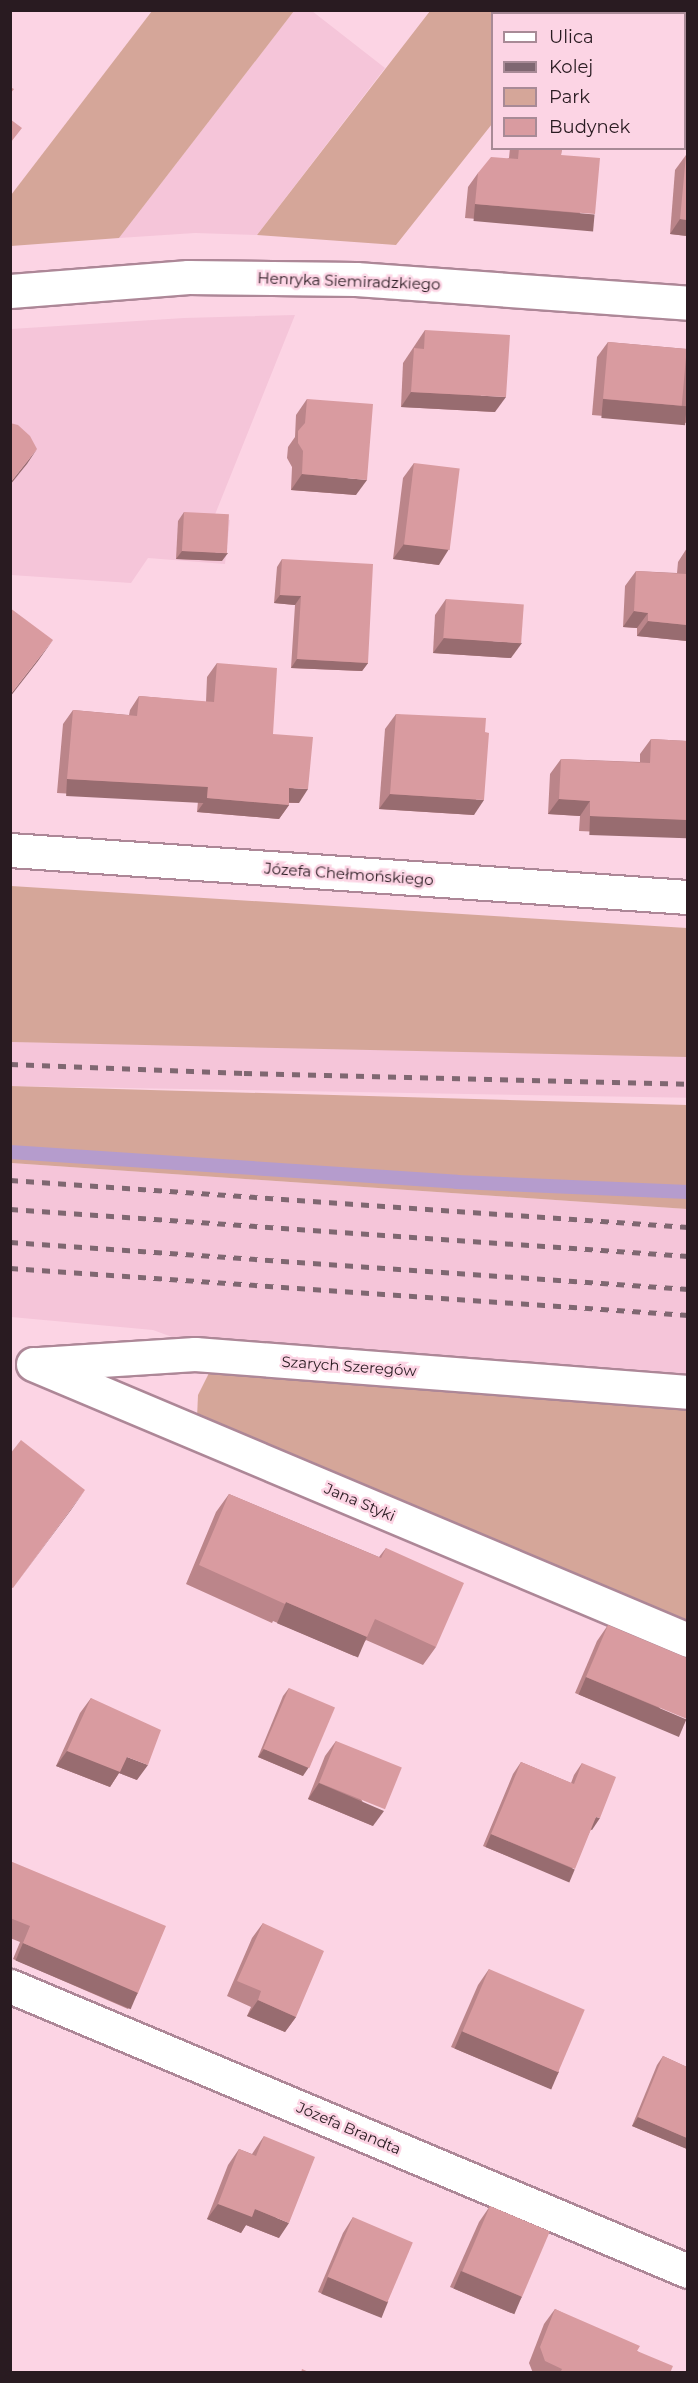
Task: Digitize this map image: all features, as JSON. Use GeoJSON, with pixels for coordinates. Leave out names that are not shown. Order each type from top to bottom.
{"type":"FeatureCollection","features":[{"type":"Feature","properties":{"kind":"street","name":"Henryka Siemiradzkiego"},"geometry":{"type":"LineString","coordinates":[[10,291],[188,277],[356,279],[687,303]]}},
{"type":"Feature","properties":{"kind":"street","name":"Józefa Chełmońskiego"},"geometry":{"type":"LineString","coordinates":[[10,850],[687,897]]}},
{"type":"Feature","properties":{"kind":"street","name":"Szarych Szeregów"},"geometry":{"type":"LineString","coordinates":[[22,1363],[195,1354],[687,1392]]}},
{"type":"Feature","properties":{"kind":"street","name":"Jana Styki"},"geometry":{"type":"LineString","coordinates":[[22,1363],[687,1640]]}},
{"type":"Feature","properties":{"kind":"street","name":"Józefa Brandta"},"geometry":{"type":"LineString","coordinates":[[10,1986],[687,2271]]}},
{"type":"Feature","properties":{"kind":"shaded area"},"geometry":{"type":"Polygon","coordinates":[[[294,11],[312,11],[385,68],[257,235],[195,233],[119,238],[294,11]]]}},
{"type":"Feature","properties":{"kind":"shaded area"},"geometry":{"type":"Polygon","coordinates":[[[295,315],[214,517],[230,520],[225,564],[148,558],[131,583],[11,575],[11,329],[184,318],[295,315]]]}},
{"type":"Feature","properties":{"kind":"shaded area"},"geometry":{"type":"Polygon","coordinates":[[[11,1042],[688,1054],[687,1098],[10,1086],[11,1042]]]}},
{"type":"Feature","properties":{"kind":"shaded area"},"geometry":{"type":"Polygon","coordinates":[[[10,1163],[687,1209],[687,1381],[186,1342],[153,1330],[11,1317],[10,1163]]]}},
{"type":"Feature","properties":{"kind":"green space"},"geometry":{"type":"Polygon","coordinates":[[[152,11],[294,11],[119,238],[11,246],[11,195],[152,11]]]}},
{"type":"Feature","properties":{"kind":"green space"},"geometry":{"type":"Polygon","coordinates":[[[430,11],[567,12],[491,12],[491,125],[396,245],[257,235],[430,11]]]}},
{"type":"Feature","properties":{"kind":"green space"},"geometry":{"type":"Polygon","coordinates":[[[11,886],[687,928],[687,1057],[11,1042],[11,886]]]}},
{"type":"Feature","properties":{"kind":"green space"},"geometry":{"type":"Polygon","coordinates":[[[10,1086],[687,1105],[687,1209],[11,1163],[10,1086]]]}},
{"type":"Feature","properties":{"kind":"green space"},"geometry":{"type":"Polygon","coordinates":[[[210,1371],[687,1404],[687,1625],[197,1418],[198,1395],[210,1371]]]}},
{"type":"Feature","properties":{"kind":"building"},"geometry":{"type":"Polygon","coordinates":[[[10,119],[22,128],[11,142],[10,152],[10,119]]]}},
{"type":"Feature","properties":{"kind":"building"},"geometry":{"type":"Polygon","coordinates":[[[519,150],[562,150],[561,155],[600,158],[595,214],[475,204],[478,173],[491,157],[518,159],[519,150]]]}},
{"type":"Feature","properties":{"kind":"building"},"geometry":{"type":"Polygon","coordinates":[[[687,155],[687,220],[680,219],[687,155]]]}},
{"type":"Feature","properties":{"kind":"building"},"geometry":{"type":"Polygon","coordinates":[[[425,330],[510,335],[506,397],[411,392],[414,348],[424,349],[425,330]]]}},
{"type":"Feature","properties":{"kind":"building"},"geometry":{"type":"Polygon","coordinates":[[[608,342],[687,349],[682,406],[603,399],[608,342]]]}},
{"type":"Feature","properties":{"kind":"building"},"geometry":{"type":"Polygon","coordinates":[[[307,399],[373,404],[367,480],[302,474],[303,451],[298,443],[298,431],[305,423],[307,399]]]}},
{"type":"Feature","properties":{"kind":"building"},"geometry":{"type":"Polygon","coordinates":[[[10,423],[18,425],[30,436],[37,449],[10,483],[10,423]]]}},
{"type":"Feature","properties":{"kind":"building"},"geometry":{"type":"Polygon","coordinates":[[[414,463],[460,469],[450,550],[404,544],[414,463]]]}},
{"type":"Feature","properties":{"kind":"building"},"geometry":{"type":"Polygon","coordinates":[[[184,512],[229,514],[227,553],[182,551],[184,512]]]}},
{"type":"Feature","properties":{"kind":"building"},"geometry":{"type":"Polygon","coordinates":[[[282,559],[373,564],[368,663],[297,659],[301,596],[280,595],[282,559]]]}},
{"type":"Feature","properties":{"kind":"building"},"geometry":{"type":"Polygon","coordinates":[[[687,561],[687,625],[648,621],[648,613],[634,611],[636,571],[686,574],[687,561]]]}},
{"type":"Feature","properties":{"kind":"building"},"geometry":{"type":"Polygon","coordinates":[[[446,599],[524,604],[521,643],[443,638],[446,599]]]}},
{"type":"Feature","properties":{"kind":"building"},"geometry":{"type":"Polygon","coordinates":[[[10,608],[53,640],[10,695],[10,608]]]}},
{"type":"Feature","properties":{"kind":"building"},"geometry":{"type":"Polygon","coordinates":[[[217,663],[277,668],[273,734],[313,737],[308,789],[289,788],[289,805],[207,798],[208,787],[67,779],[73,710],[137,716],[139,696],[214,702],[217,663]]]}},
{"type":"Feature","properties":{"kind":"building"},"geometry":{"type":"Polygon","coordinates":[[[396,714],[486,718],[485,732],[489,733],[484,800],[390,794],[396,714]]]}},
{"type":"Feature","properties":{"kind":"building"},"geometry":{"type":"Polygon","coordinates":[[[651,739],[687,741],[687,820],[590,816],[590,801],[559,799],[561,759],[650,763],[651,739]]]}},
{"type":"Feature","properties":{"kind":"building"},"geometry":{"type":"Polygon","coordinates":[[[21,1440],[85,1490],[13,1588],[10,1587],[10,1454],[21,1440]]]}},
{"type":"Feature","properties":{"kind":"building"},"geometry":{"type":"Polygon","coordinates":[[[229,1494],[381,1558],[386,1548],[464,1583],[436,1647],[375,1619],[367,1637],[286,1602],[285,1604],[199,1565],[229,1494]]]}},
{"type":"Feature","properties":{"kind":"building"},"geometry":{"type":"Polygon","coordinates":[[[608,1625],[687,1658],[687,1719],[586,1677],[608,1625]]]}},
{"type":"Feature","properties":{"kind":"building"},"geometry":{"type":"Polygon","coordinates":[[[289,1688],[335,1708],[309,1768],[263,1749],[289,1688]]]}},
{"type":"Feature","properties":{"kind":"building"},"geometry":{"type":"Polygon","coordinates":[[[91,1698],[161,1730],[148,1765],[127,1757],[120,1772],[67,1751],[91,1698]]]}},
{"type":"Feature","properties":{"kind":"building"},"geometry":{"type":"Polygon","coordinates":[[[336,1741],[402,1768],[385,1809],[319,1783],[336,1741]]]}},
{"type":"Feature","properties":{"kind":"building"},"geometry":{"type":"Polygon","coordinates":[[[521,1762],[574,1784],[582,1763],[616,1777],[600,1818],[596,1817],[575,1869],[491,1834],[521,1762]]]}},
{"type":"Feature","properties":{"kind":"building"},"geometry":{"type":"Polygon","coordinates":[[[10,1861],[166,1926],[138,1993],[23,1943],[30,1926],[10,1918],[10,1861]]]}},
{"type":"Feature","properties":{"kind":"building"},"geometry":{"type":"Polygon","coordinates":[[[263,1923],[324,1951],[296,2017],[258,2000],[261,1991],[237,1981],[263,1923]]]}},
{"type":"Feature","properties":{"kind":"building"},"geometry":{"type":"Polygon","coordinates":[[[489,1969],[585,2010],[558,2072],[462,2032],[489,1969]]]}},
{"type":"Feature","properties":{"kind":"building"},"geometry":{"type":"Polygon","coordinates":[[[663,2056],[687,2067],[687,2138],[638,2117],[663,2056]]]}},
{"type":"Feature","properties":{"kind":"building"},"geometry":{"type":"Polygon","coordinates":[[[264,2136],[315,2157],[289,2223],[255,2209],[252,2217],[218,2204],[239,2149],[256,2156],[264,2136]]]}},
{"type":"Feature","properties":{"kind":"building"},"geometry":{"type":"Polygon","coordinates":[[[490,2206],[550,2231],[522,2297],[462,2271],[490,2206]]]}},
{"type":"Feature","properties":{"kind":"building"},"geometry":{"type":"Polygon","coordinates":[[[353,2217],[413,2242],[387,2302],[328,2277],[353,2217]]]}},
{"type":"Feature","properties":{"kind":"building"},"geometry":{"type":"Polygon","coordinates":[[[555,2309],[640,2346],[637,2351],[673,2366],[670,2373],[560,2373],[562,2369],[545,2361],[540,2347],[555,2309]]]}},
{"type":"Feature","properties":{"kind":"waterway"},"geometry":{"type":"LineString","coordinates":[[10,1152],[457,1182],[688,1192]]}},
{"type":"Feature","properties":{"kind":"railway"},"geometry":{"type":"LineString","coordinates":[[10,1064],[244,1073],[688,1084]]}},
{"type":"Feature","properties":{"kind":"railway"},"geometry":{"type":"LineString","coordinates":[[10,1180],[688,1227]]}},
{"type":"Feature","properties":{"kind":"railway"},"geometry":{"type":"LineString","coordinates":[[10,1209],[688,1256]]}},
{"type":"Feature","properties":{"kind":"railway"},"geometry":{"type":"LineString","coordinates":[[10,1242],[688,1289]]}},
{"type":"Feature","properties":{"kind":"railway"},"geometry":{"type":"LineString","coordinates":[[10,1268],[688,1315]]}}]}
